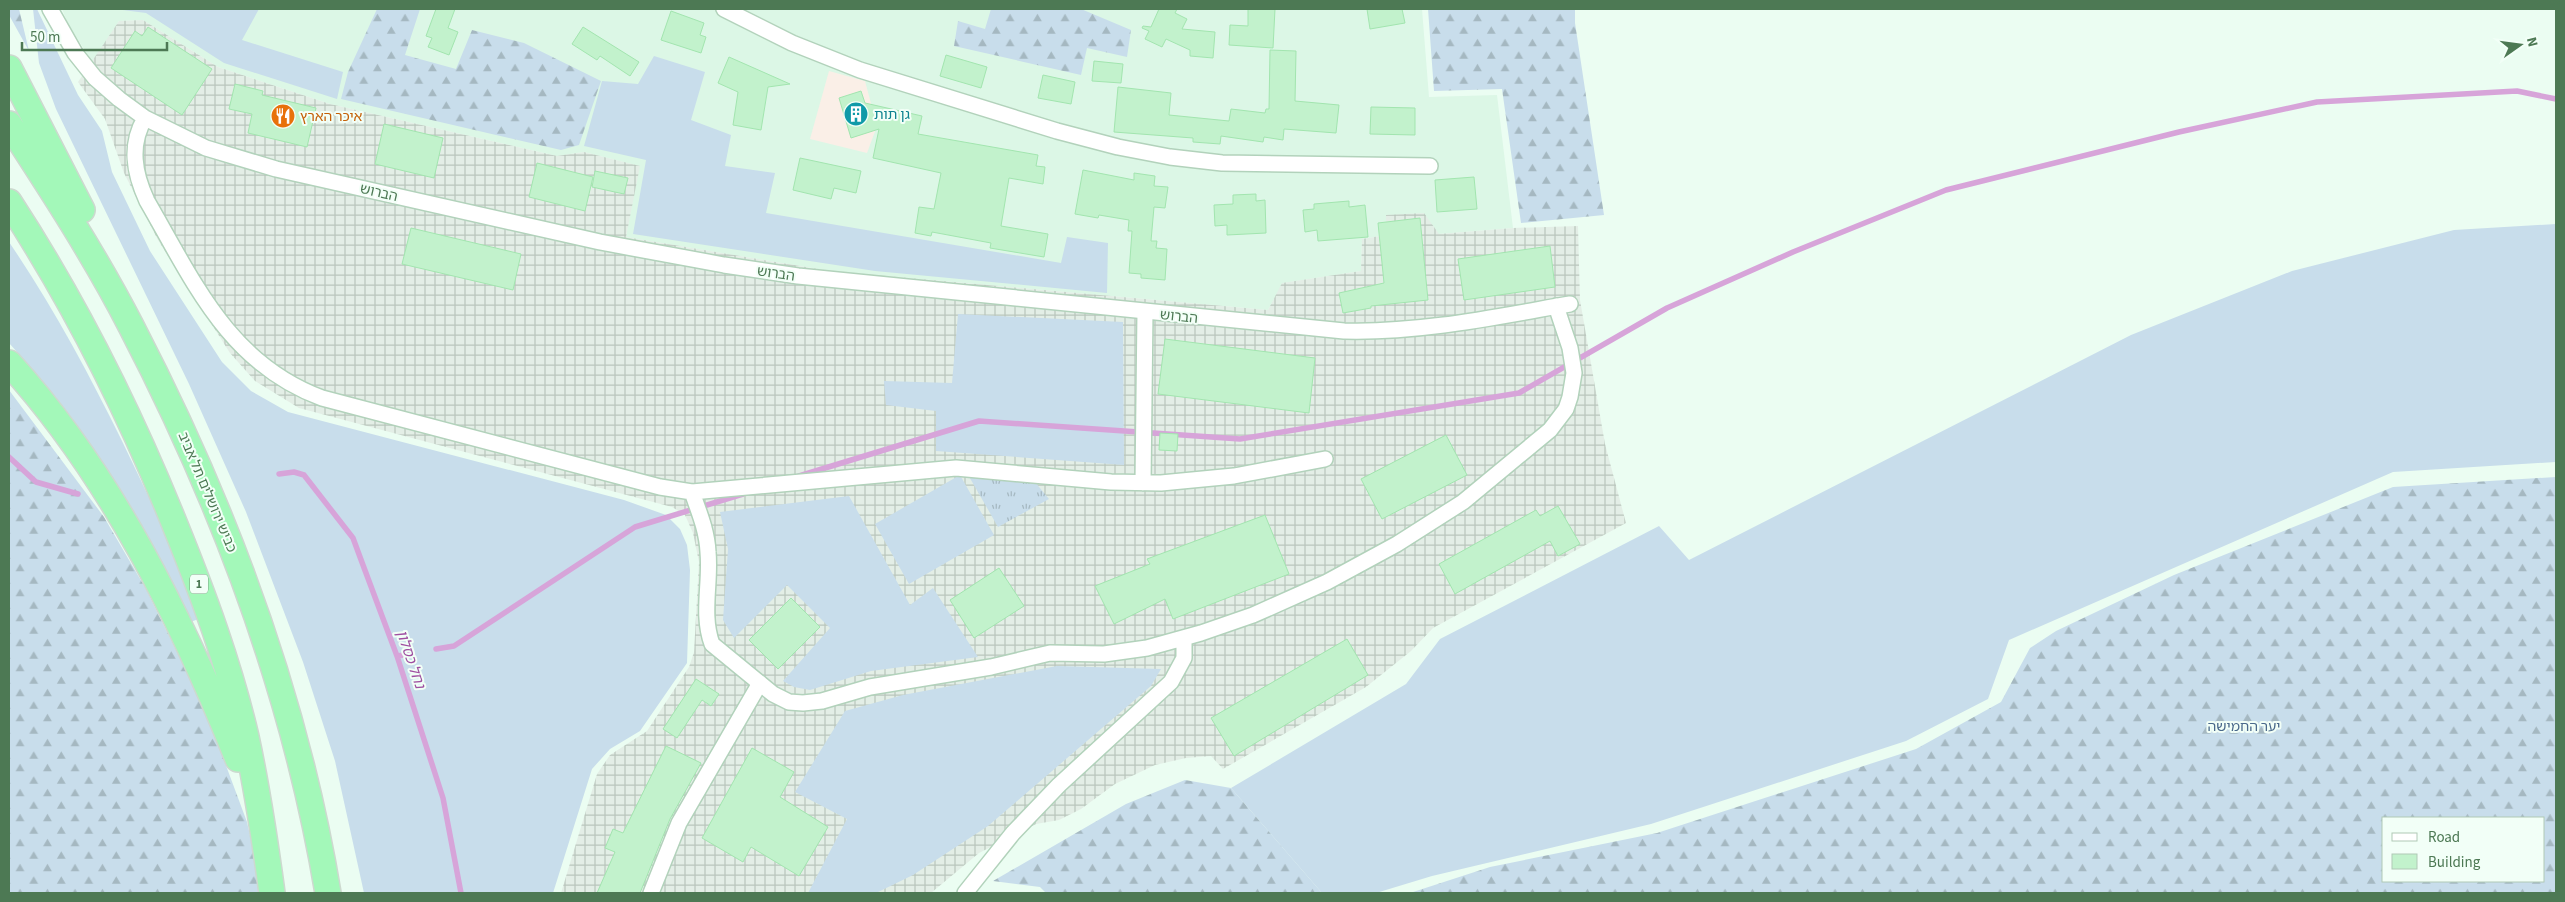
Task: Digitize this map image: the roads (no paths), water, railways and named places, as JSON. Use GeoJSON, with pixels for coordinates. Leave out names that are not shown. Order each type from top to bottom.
{"type":"FeatureCollection","features":[{"type":"Feature","properties":{"kind":"highway"},"geometry":{"type":"LineString","coordinates":[[9,68],[99,244],[155,362],[191,449]]}},
{"type":"Feature","properties":{"kind":"highway","name":"כביש ירושלים תל אביב"},"geometry":{"type":"LineString","coordinates":[[9,124],[63,207],[131,325],[191,449],[221,518],[287,714],[322,856],[328,893]]}},
{"type":"Feature","properties":{"kind":"highway","name":"1"},"geometry":{"type":"LineString","coordinates":[[9,202],[93,345],[152,467],[199,584],[246,736],[265,837],[272,893]]}},
{"type":"Feature","properties":{"kind":"highway"},"geometry":{"type":"LineString","coordinates":[[9,362],[72,441],[114,505],[150,571],[202,670],[240,766],[265,837]]}},
{"type":"Feature","properties":{"kind":"street","name":"הברוש"},"geometry":{"type":"LineString","coordinates":[[50,9],[75,53],[95,78],[118,99],[145,118],[206,148],[276,169],[650,252],[798,276],[1291,327],[1362,331],[1430,327],[1563,305],[1574,373],[1566,408],[1550,430],[1463,502],[1390,548],[1290,599],[1184,638]]}},
{"type":"Feature","properties":{"kind":"street"},"geometry":{"type":"LineString","coordinates":[[724,9],[792,43],[854,68],[1057,131],[1118,147],[1170,157],[1222,163],[1430,166]]}},
{"type":"Feature","properties":{"kind":"street"},"geometry":{"type":"LineString","coordinates":[[145,118],[135,141],[134,157],[137,174],[145,196],[214,314],[238,344],[270,372],[322,398],[660,487],[692,492],[956,468],[1143,483],[1226,477],[1325,459]]}},
{"type":"Feature","properties":{"kind":"street"},"geometry":{"type":"LineString","coordinates":[[1143,483],[1145,312]]}},
{"type":"Feature","properties":{"kind":"street"},"geometry":{"type":"LineString","coordinates":[[692,492],[705,529],[708,552],[708,632],[712,644],[773,694],[789,702],[822,701],[870,687],[991,667],[1050,653],[1118,652],[1184,638],[1184,658],[1172,682],[1059,785],[1014,834],[965,893]]}},
{"type":"Feature","properties":{"kind":"street"},"geometry":{"type":"LineString","coordinates":[[651,893],[679,822],[760,683]]}},
{"type":"Feature","properties":{"kind":"waterway"},"geometry":{"type":"LineString","coordinates":[[799,476],[979,421],[1240,439],[1519,393],[1667,308],[1793,252],[1946,190],[2179,132],[2317,102],[2517,91],[2556,99]]}},
{"type":"Feature","properties":{"kind":"waterway","name":"נחל כסלון"},"geometry":{"type":"LineString","coordinates":[[9,457],[36,482],[78,494]]}},
{"type":"Feature","properties":{"kind":"waterway","name":"נחל כסלון"},"geometry":{"type":"LineString","coordinates":[[279,474],[294,472],[304,475],[353,538],[397,656],[443,798],[461,893]]}},
{"type":"Feature","properties":{"kind":"waterway"},"geometry":{"type":"LineString","coordinates":[[436,649],[454,646],[635,527],[743,494]]}},
{"type":"Feature","properties":{"kind":"waterway"},"geometry":{"type":"LineString","coordinates":[[397,656],[411,654]]}},
{"type":"Feature","properties":{"kind":"place","name":"גן תות"},"geometry":{"type":"Point","coordinates":[856,114]}},
{"type":"Feature","properties":{"kind":"place","name":"איכר הארץ"},"geometry":{"type":"Point","coordinates":[283,116]}},
{"type":"Feature","properties":{"kind":"park label","name":"יער החמישה"},"geometry":{"type":"Point","coordinates":[2244,726]}}]}
